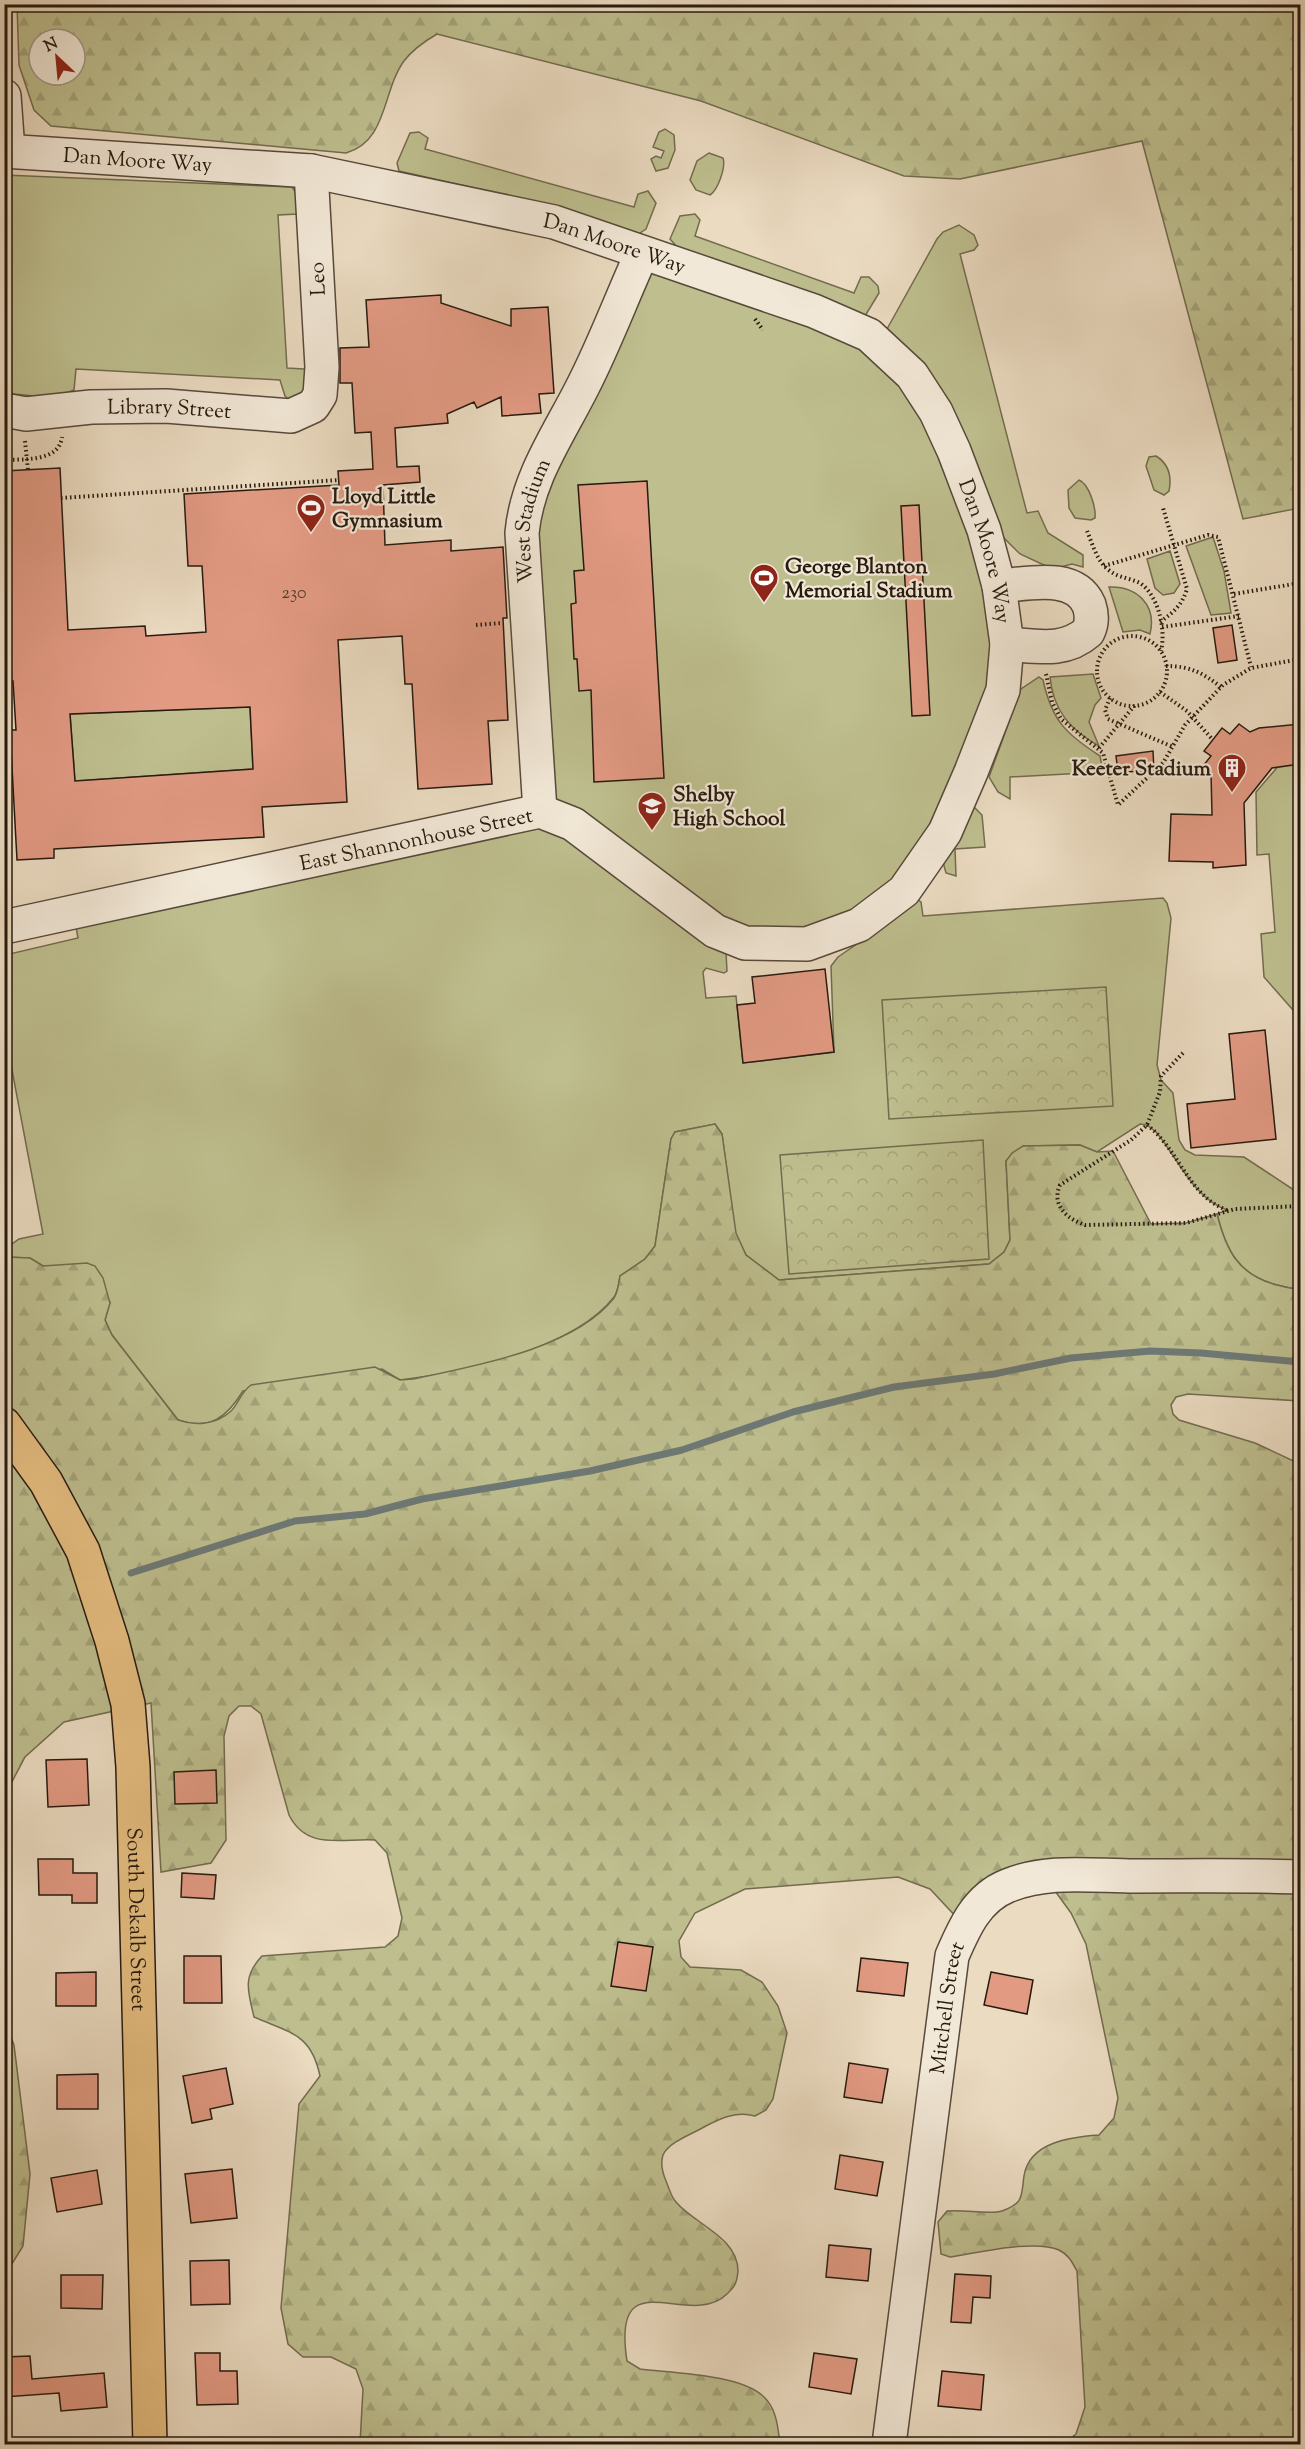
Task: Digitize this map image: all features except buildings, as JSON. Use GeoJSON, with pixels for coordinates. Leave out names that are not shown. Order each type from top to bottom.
{"type":"FeatureCollection","features":[{"type":"Feature","properties":{"kind":"main road","name":"South Dekalb Street"},"geometry":{"type":"LineString","coordinates":[[4,1424],[46,1482],[83,1551],[112,1641],[128,1704],[133,1767],[150,2445]]}},
{"type":"Feature","properties":{"kind":"street"},"geometry":{"type":"LineString","coordinates":[[4,96],[7,151]]}},
{"type":"Feature","properties":{"kind":"street","name":"Dan Moore Way"},"geometry":{"type":"LineString","coordinates":[[7,151],[311,171],[554,222],[758,290],[869,335],[912,375],[936,412],[954,451],[984,530],[999,586],[1007,644]]}},
{"type":"Feature","properties":{"kind":"street","name":"Leo"},"geometry":{"type":"LineString","coordinates":[[311,171],[322,388]]}},
{"type":"Feature","properties":{"kind":"street","name":"West Stadium"},"geometry":{"type":"LineString","coordinates":[[540,811],[522,533],[525,507],[534,478],[584,384],[642,253]]}},
{"type":"Feature","properties":{"kind":"street","name":"Library Street"},"geometry":{"type":"LineString","coordinates":[[4,410],[26,414],[62,410],[166,406],[291,416],[313,406],[322,388]]}},
{"type":"Feature","properties":{"kind":"street"},"geometry":{"type":"LineString","coordinates":[[999,586],[1068,585],[1076,588],[1088,602],[1091,612],[1088,632],[1072,645],[1040,647],[1007,644]]}},
{"type":"Feature","properties":{"kind":"street","name":"East Shannonhouse Street"},"geometry":{"type":"LineString","coordinates":[[4,927],[540,811],[573,824],[715,931],[745,943],[807,944],[859,925],[904,891],[945,832],[1003,690],[1007,644]]}},
{"type":"Feature","properties":{"kind":"street","name":"Mitchell Street"},"geometry":{"type":"LineString","coordinates":[[889,2445],[952,1956],[965,1926],[979,1905],[1006,1886],[1041,1877],[1069,1875],[1300,1877]]}},
{"type":"Feature","properties":{"kind":"path"},"geometry":{"type":"LineString","coordinates":[[4,460],[27,459],[55,452],[62,439],[62,410]]}},
{"type":"Feature","properties":{"kind":"path"},"geometry":{"type":"LineString","coordinates":[[61,498],[339,480]]}},
{"type":"Feature","properties":{"kind":"path"},"geometry":{"type":"LineString","coordinates":[[1160,622],[1176,611],[1184,601],[1187,589],[1163,508]]}},
{"type":"Feature","properties":{"kind":"path"},"geometry":{"type":"LineString","coordinates":[[1087,531],[1104,566],[1147,590],[1162,627],[1161,651],[1166,666],[1165,682],[1160,692],[1151,700],[1135,705],[1128,706],[1110,698],[1100,685],[1097,673],[1098,661],[1112,642],[1122,638],[1143,638],[1161,651]]}},
{"type":"Feature","properties":{"kind":"path"},"geometry":{"type":"LineString","coordinates":[[1104,566],[1208,535],[1218,537],[1251,668]]}},
{"type":"Feature","properties":{"kind":"path"},"geometry":{"type":"LineString","coordinates":[[1234,594],[1300,583]]}},
{"type":"Feature","properties":{"kind":"path"},"geometry":{"type":"LineString","coordinates":[[1162,627],[1239,616]]}},
{"type":"Feature","properties":{"kind":"path"},"geometry":{"type":"LineString","coordinates":[[1040,647],[1052,702],[1061,719],[1070,729],[1099,748],[1118,805],[1164,763],[1191,718],[1221,687],[1251,668],[1300,659]]}},
{"type":"Feature","properties":{"kind":"path"},"geometry":{"type":"LineString","coordinates":[[1166,666],[1183,666],[1203,673],[1221,687]]}},
{"type":"Feature","properties":{"kind":"path"},"geometry":{"type":"LineString","coordinates":[[1160,692],[1187,711],[1213,740]]}},
{"type":"Feature","properties":{"kind":"path"},"geometry":{"type":"LineString","coordinates":[[1110,698],[1105,716],[1118,726],[1173,747]]}},
{"type":"Feature","properties":{"kind":"path"},"geometry":{"type":"LineString","coordinates":[[1099,748],[1135,705]]}},
{"type":"Feature","properties":{"kind":"path"},"geometry":{"type":"LineString","coordinates":[[1183,1053],[1161,1076],[1160,1092],[1147,1125],[1131,1140],[1060,1185],[1056,1194],[1058,1202],[1070,1220],[1085,1226],[1185,1223],[1228,1210],[1300,1206]]}},
{"type":"Feature","properties":{"kind":"path"},"geometry":{"type":"LineString","coordinates":[[1147,1125],[1163,1140],[1202,1195],[1213,1205],[1228,1210]]}},
{"type":"Feature","properties":{"kind":"green space"},"geometry":{"type":"Polygon","coordinates":[[[17,5],[1300,5],[1300,508],[1243,519],[1142,141],[960,179],[904,176],[701,101],[437,34],[419,46],[404,61],[397,73],[377,127],[370,138],[360,147],[346,153],[51,126],[34,110],[19,65],[17,5]]]}},
{"type":"Feature","properties":{"kind":"green space"},"geometry":{"type":"Polygon","coordinates":[[[665,129],[674,135],[675,150],[668,168],[656,171],[651,159],[656,156],[661,158],[664,151],[653,147],[659,132],[665,129]]]}},
{"type":"Feature","properties":{"kind":"green space"},"geometry":{"type":"Polygon","coordinates":[[[419,132],[428,138],[425,149],[634,207],[638,194],[648,191],[656,203],[646,229],[637,235],[483,190],[399,171],[397,163],[410,133],[419,132]]]}},
{"type":"Feature","properties":{"kind":"green space"},"geometry":{"type":"Polygon","coordinates":[[[709,153],[723,158],[724,162],[718,183],[710,195],[696,190],[690,180],[697,161],[709,153]]]}},
{"type":"Feature","properties":{"kind":"green space"},"geometry":{"type":"Polygon","coordinates":[[[4,175],[292,187],[299,197],[298,214],[278,215],[287,368],[304,369],[309,373],[310,393],[293,403],[285,396],[280,380],[76,369],[74,390],[57,395],[40,396],[5,393],[4,175]]]}},
{"type":"Feature","properties":{"kind":"green space"},"geometry":{"type":"Polygon","coordinates":[[[695,214],[700,220],[695,236],[854,293],[861,277],[869,277],[878,286],[879,293],[865,316],[679,249],[670,239],[680,216],[695,214]]]}},
{"type":"Feature","properties":{"kind":"green space"},"geometry":{"type":"Polygon","coordinates":[[[959,225],[974,235],[978,245],[974,250],[960,254],[1027,513],[1038,511],[1048,533],[1083,555],[1083,567],[1072,564],[1057,568],[1046,566],[1020,554],[1003,537],[949,404],[926,366],[887,329],[937,239],[943,232],[959,225]]]}},
{"type":"Feature","properties":{"kind":"green space","name":"George Blanton Memorial Stadium"},"geometry":{"type":"Polygon","coordinates":[[[642,253],[758,290],[912,375],[1007,644],[971,772],[859,925],[745,943],[540,811],[522,533],[642,253]]]}},
{"type":"Feature","properties":{"kind":"green space"},"geometry":{"type":"Polygon","coordinates":[[[1156,456],[1167,467],[1170,475],[1169,491],[1164,495],[1154,490],[1146,466],[1149,457],[1156,456]]]}},
{"type":"Feature","properties":{"kind":"green space"},"geometry":{"type":"Polygon","coordinates":[[[1079,480],[1086,486],[1093,502],[1095,518],[1091,520],[1075,518],[1069,508],[1068,490],[1079,480]]]}},
{"type":"Feature","properties":{"kind":"green space"},"geometry":{"type":"Polygon","coordinates":[[[1213,537],[1224,571],[1231,613],[1211,615],[1186,546],[1213,537]]]}},
{"type":"Feature","properties":{"kind":"green space"},"geometry":{"type":"Polygon","coordinates":[[[1170,551],[1180,584],[1174,593],[1163,595],[1155,588],[1147,559],[1170,551]]]}},
{"type":"Feature","properties":{"kind":"green space"},"geometry":{"type":"Polygon","coordinates":[[[1109,587],[1128,590],[1143,599],[1150,614],[1150,634],[1140,630],[1123,632],[1109,587]]]}},
{"type":"Feature","properties":{"kind":"green space"},"geometry":{"type":"Polygon","coordinates":[[[1093,674],[1101,698],[1095,705],[1089,722],[1099,746],[1080,733],[1065,718],[1055,699],[1050,677],[1093,674]]]}},
{"type":"Feature","properties":{"kind":"green space"},"geometry":{"type":"Polygon","coordinates":[[[1039,677],[1043,680],[1051,706],[1062,725],[1078,741],[1100,756],[1103,772],[1010,777],[1010,799],[998,792],[989,777],[1021,689],[1039,677]]]}},
{"type":"Feature","properties":{"kind":"green space"},"geometry":{"type":"Polygon","coordinates":[[[250,707],[253,769],[75,781],[70,714],[250,707]]]}},
{"type":"Feature","properties":{"kind":"green space"},"geometry":{"type":"Polygon","coordinates":[[[1300,761],[1300,1018],[1264,977],[1261,934],[1275,932],[1269,854],[1257,855],[1256,792],[1281,763],[1300,761]]]}},
{"type":"Feature","properties":{"kind":"green space"},"geometry":{"type":"Polygon","coordinates":[[[974,807],[982,815],[985,847],[955,849],[956,876],[946,873],[943,862],[974,807]]]}},
{"type":"Feature","properties":{"kind":"green space"},"geometry":{"type":"Polygon","coordinates":[[[545,827],[561,830],[726,952],[727,971],[724,973],[706,968],[703,972],[706,998],[736,996],[743,1063],[834,1052],[831,966],[838,957],[880,928],[915,898],[921,902],[923,916],[1163,898],[1167,903],[1171,918],[1157,1065],[1161,1080],[1173,1093],[1179,1140],[1185,1150],[1195,1155],[1244,1157],[1300,1194],[1300,1287],[1289,1288],[1264,1281],[1243,1268],[1230,1250],[1217,1214],[1227,1210],[1215,1204],[1195,1187],[1156,1132],[1147,1125],[1140,1124],[1097,1152],[1080,1145],[1023,1146],[1006,1161],[1010,1240],[1004,1252],[989,1264],[779,1280],[746,1255],[735,1233],[722,1134],[715,1124],[675,1132],[671,1139],[655,1246],[645,1259],[620,1276],[614,1297],[596,1315],[572,1331],[515,1355],[425,1377],[400,1380],[382,1369],[243,1391],[224,1415],[208,1423],[189,1423],[178,1420],[112,1335],[105,1320],[110,1302],[57,1266],[43,1266],[30,1258],[5,1257],[5,1249],[19,1239],[43,1234],[5,1033],[5,955],[78,938],[76,927],[545,827]]]}},
{"type":"Feature","properties":{"kind":"green space"},"geometry":{"type":"Polygon","coordinates":[[[1106,987],[1113,1106],[889,1119],[882,1000],[1106,987]]]}},
{"type":"Feature","properties":{"kind":"green space"},"geometry":{"type":"Polygon","coordinates":[[[715,1124],[722,1134],[736,1233],[746,1255],[779,1280],[989,1264],[1004,1252],[1010,1240],[1006,1161],[1012,1153],[1023,1146],[1080,1145],[1097,1152],[1113,1151],[1151,1224],[1186,1223],[1217,1214],[1230,1250],[1243,1268],[1264,1281],[1289,1288],[1300,1287],[1300,1401],[1188,1394],[1176,1397],[1171,1405],[1173,1414],[1179,1420],[1255,1443],[1300,1464],[1300,2444],[1063,2444],[1076,2434],[1085,2407],[1077,2271],[1072,2262],[1059,2250],[1035,2246],[950,2257],[941,2254],[938,2222],[947,2211],[991,2212],[1002,2211],[1015,2205],[1022,2193],[1028,2165],[1034,2156],[1043,2149],[1064,2140],[1099,2135],[1114,2118],[1118,2098],[1086,1944],[1071,1913],[1042,1873],[960,1921],[930,1889],[898,1877],[745,1889],[695,1913],[679,1941],[681,1957],[690,1967],[741,1970],[762,1982],[778,2006],[787,2033],[773,2099],[766,2110],[755,2116],[735,2115],[716,2121],[675,2142],[666,2150],[662,2158],[664,2175],[674,2200],[714,2232],[731,2249],[738,2271],[735,2284],[727,2294],[711,2303],[642,2304],[631,2312],[625,2330],[627,2361],[640,2369],[723,2379],[753,2389],[772,2407],[780,2444],[360,2444],[363,2389],[356,2369],[331,2357],[303,2357],[288,2344],[281,2308],[299,2104],[320,2076],[311,2051],[305,2043],[288,2031],[254,2017],[248,1985],[251,1971],[262,1956],[385,1947],[398,1936],[402,1918],[387,1853],[375,1840],[326,1840],[305,1834],[297,1826],[289,1815],[261,1714],[251,1706],[239,1706],[229,1716],[224,1736],[226,1840],[211,1863],[161,1872],[151,1703],[64,1722],[25,1757],[5,1795],[5,1257],[30,1258],[43,1266],[87,1263],[95,1266],[103,1278],[110,1303],[105,1320],[112,1335],[178,1420],[191,1423],[212,1422],[231,1411],[251,1385],[375,1367],[400,1380],[413,1379],[521,1353],[549,1343],[574,1330],[596,1316],[614,1298],[620,1276],[645,1259],[655,1246],[671,1139],[675,1132],[715,1124]]]}},
{"type":"Feature","properties":{"kind":"green space"},"geometry":{"type":"Polygon","coordinates":[[[983,1140],[989,1259],[789,1274],[780,1155],[983,1140]]]}},
{"type":"Feature","properties":{"kind":"green space"},"geometry":{"type":"Polygon","coordinates":[[[5,2022],[14,2045],[30,2174],[23,2246],[5,2275],[5,2022]]]}},
{"type":"Feature","properties":{"kind":"waterway"},"geometry":{"type":"LineString","coordinates":[[131,1573],[295,1521],[365,1514],[422,1499],[590,1471],[682,1450],[793,1412],[894,1387],[994,1374],[1071,1358],[1150,1351],[1300,1362]]}},
{"type":"Feature","properties":{"kind":"place","name":"Lloyd Little Gymnasium"},"geometry":{"type":"Point","coordinates":[311,534]}},
{"type":"Feature","properties":{"kind":"place","name":"George Blanton Memorial Stadium"},"geometry":{"type":"Point","coordinates":[764,604]}},
{"type":"Feature","properties":{"kind":"place","name":"Keeter Stadium"},"geometry":{"type":"Point","coordinates":[1232,794]}},
{"type":"Feature","properties":{"kind":"place","name":"Shelby High School"},"geometry":{"type":"Point","coordinates":[652,832]}}]}
